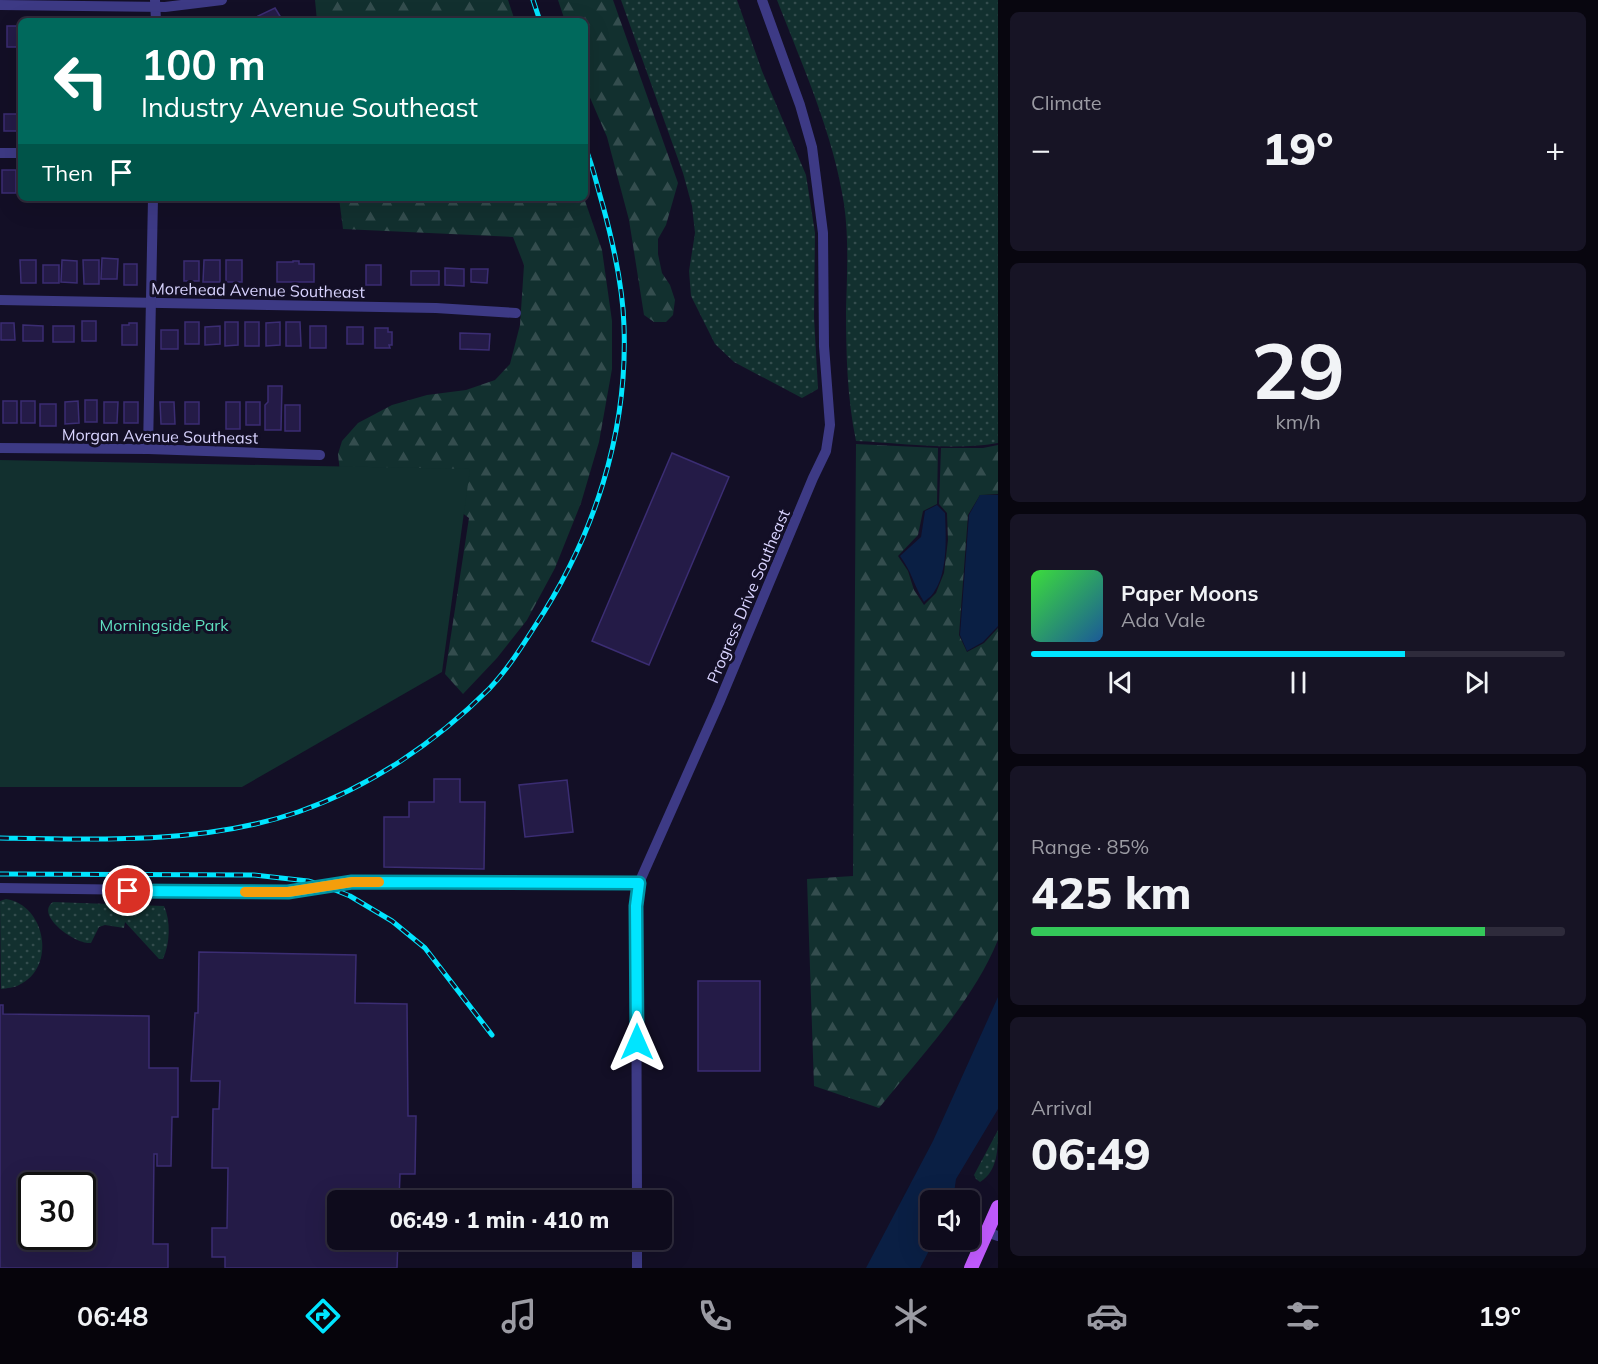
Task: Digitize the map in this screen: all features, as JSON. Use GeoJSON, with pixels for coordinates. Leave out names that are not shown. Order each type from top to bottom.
{"type":"FeatureCollection","features":[{"type":"Feature","properties":{"kind":"main road"},"geometry":{"type":"LineString","coordinates":[[970,1268],[992,1234],[998,1207]]}},
{"type":"Feature","properties":{"kind":"street"},"geometry":{"type":"LineString","coordinates":[[0,5],[155,4],[222,0]]}},
{"type":"Feature","properties":{"kind":"street","name":"Progress Drive Southeast"},"geometry":{"type":"LineString","coordinates":[[637,1190],[636,906],[639,883],[719,703],[826,451],[830,425],[824,346],[824,233],[812,147],[800,105],[762,0]]}},
{"type":"Feature","properties":{"kind":"street"},"geometry":{"type":"LineString","coordinates":[[0,153],[18,153]]}},
{"type":"Feature","properties":{"kind":"street"},"geometry":{"type":"LineString","coordinates":[[148,449],[153,201]]}},
{"type":"Feature","properties":{"kind":"street","name":"Morehead Avenue Southeast"},"geometry":{"type":"LineString","coordinates":[[0,300],[436,308],[516,313]]}},
{"type":"Feature","properties":{"kind":"street","name":"Morgan Avenue Southeast"},"geometry":{"type":"LineString","coordinates":[[0,448],[148,449],[320,455]]}},
{"type":"Feature","properties":{"kind":"street"},"geometry":{"type":"LineString","coordinates":[[0,888],[288,892],[352,882],[639,883]]}},
{"type":"Feature","properties":{"kind":"street"},"geometry":{"type":"LineString","coordinates":[[637,1250],[637,1268]]}},
{"type":"Feature","properties":{"kind":"green space"},"geometry":{"type":"Polygon","coordinates":[[[315,0],[508,0],[514,18],[317,18],[315,0]]]}},
{"type":"Feature","properties":{"kind":"green space"},"geometry":{"type":"Polygon","coordinates":[[[558,0],[613,0],[678,183],[666,225],[658,239],[662,273],[670,285],[675,300],[673,315],[666,322],[654,322],[644,315],[629,220],[607,137],[588,93],[588,18],[564,18],[558,0]]]}},
{"type":"Feature","properties":{"kind":"green space"},"geometry":{"type":"Polygon","coordinates":[[[621,0],[737,0],[762,71],[806,175],[815,233],[814,317],[818,389],[802,398],[734,362],[715,344],[691,296],[689,271],[695,233],[692,206],[683,173],[621,0]]]}},
{"type":"Feature","properties":{"kind":"green space"},"geometry":{"type":"Polygon","coordinates":[[[777,0],[998,0],[998,443],[945,446],[856,441],[848,375],[847,243],[844,204],[825,126],[777,0]]]}},
{"type":"Feature","properties":{"kind":"green space"},"geometry":{"type":"Polygon","coordinates":[[[339,201],[585,201],[602,250],[612,321],[612,369],[599,442],[581,503],[555,568],[527,620],[497,658],[463,694],[445,674],[469,518],[450,504],[340,473],[338,454],[342,441],[358,423],[392,405],[427,395],[466,390],[495,380],[510,364],[520,325],[524,265],[513,237],[343,229],[339,201]]]}},
{"type":"Feature","properties":{"kind":"green space"},"geometry":{"type":"Polygon","coordinates":[[[856,444],[938,448],[937,504],[923,511],[918,535],[898,556],[908,571],[914,590],[924,605],[936,593],[944,573],[948,540],[947,513],[939,504],[941,448],[983,448],[998,445],[998,494],[980,495],[968,515],[959,635],[967,652],[984,643],[998,628],[998,940],[960,1007],[879,1108],[814,1086],[807,879],[853,876],[856,444]]]}},
{"type":"Feature","properties":{"kind":"green space","name":"Morningside Park"},"geometry":{"type":"Polygon","coordinates":[[[0,460],[470,469],[442,672],[242,787],[0,787],[0,460]]]}},
{"type":"Feature","properties":{"kind":"green space"},"geometry":{"type":"Polygon","coordinates":[[[6,899],[20,904],[38,924],[42,938],[42,952],[39,965],[31,977],[17,986],[1,989],[0,901],[6,899]]]}},
{"type":"Feature","properties":{"kind":"green space"},"geometry":{"type":"Polygon","coordinates":[[[53,902],[164,906],[169,932],[163,959],[159,959],[125,922],[124,928],[105,925],[99,927],[91,943],[76,939],[59,928],[53,921],[49,908],[53,902]]]}},
{"type":"Feature","properties":{"kind":"green space"},"geometry":{"type":"Polygon","coordinates":[[[998,1130],[994,1165],[980,1182],[974,1175],[998,1130]]]}},
{"type":"Feature","properties":{"kind":"water"},"geometry":{"type":"Polygon","coordinates":[[[980,495],[998,495],[998,626],[983,642],[967,651],[960,635],[969,515],[980,495]]]}},
{"type":"Feature","properties":{"kind":"water"},"geometry":{"type":"Polygon","coordinates":[[[937,505],[945,513],[944,565],[939,584],[924,602],[900,556],[921,537],[925,511],[937,505]]]}},
{"type":"Feature","properties":{"kind":"water"},"geometry":{"type":"Polygon","coordinates":[[[998,997],[998,1109],[956,1179],[954,1190],[920,1190],[920,1250],[929,1250],[920,1268],[866,1268],[933,1141],[998,997]]]}},
{"type":"Feature","properties":{"kind":"building"},"geometry":{"type":"Polygon","coordinates":[[[275,8],[281,18],[259,18],[258,16],[275,8]]]}},
{"type":"Feature","properties":{"kind":"building"},"geometry":{"type":"Polygon","coordinates":[[[7,26],[18,26],[18,47],[7,47],[7,26]]]}},
{"type":"Feature","properties":{"kind":"building"},"geometry":{"type":"Polygon","coordinates":[[[4,114],[18,114],[18,131],[4,131],[4,114]]]}},
{"type":"Feature","properties":{"kind":"building"},"geometry":{"type":"Polygon","coordinates":[[[2,170],[16,170],[16,193],[2,193],[2,170]]]}},
{"type":"Feature","properties":{"kind":"building"},"geometry":{"type":"Polygon","coordinates":[[[102,258],[118,259],[117,279],[101,279],[102,258]]]}},
{"type":"Feature","properties":{"kind":"building"},"geometry":{"type":"Polygon","coordinates":[[[20,260],[36,260],[36,283],[21,283],[20,260]]]}},
{"type":"Feature","properties":{"kind":"building"},"geometry":{"type":"Polygon","coordinates":[[[62,260],[77,261],[77,283],[61,282],[62,260]]]}},
{"type":"Feature","properties":{"kind":"building"},"geometry":{"type":"Polygon","coordinates":[[[83,260],[99,260],[99,284],[84,284],[83,260]]]}},
{"type":"Feature","properties":{"kind":"building"},"geometry":{"type":"Polygon","coordinates":[[[204,260],[220,260],[220,282],[203,282],[204,260]]]}},
{"type":"Feature","properties":{"kind":"building"},"geometry":{"type":"Polygon","coordinates":[[[226,260],[242,260],[242,282],[226,282],[226,260]]]}},
{"type":"Feature","properties":{"kind":"building"},"geometry":{"type":"Polygon","coordinates":[[[184,261],[199,261],[199,281],[184,281],[184,261]]]}},
{"type":"Feature","properties":{"kind":"building"},"geometry":{"type":"Polygon","coordinates":[[[299,261],[299,264],[314,264],[314,282],[277,282],[277,262],[299,261]]]}},
{"type":"Feature","properties":{"kind":"building"},"geometry":{"type":"Polygon","coordinates":[[[124,264],[137,264],[137,285],[124,285],[124,264]]]}},
{"type":"Feature","properties":{"kind":"building"},"geometry":{"type":"Polygon","coordinates":[[[43,265],[59,265],[59,283],[43,283],[43,265]]]}},
{"type":"Feature","properties":{"kind":"building"},"geometry":{"type":"Polygon","coordinates":[[[366,265],[381,265],[381,285],[366,285],[366,265]]]}},
{"type":"Feature","properties":{"kind":"building"},"geometry":{"type":"Polygon","coordinates":[[[445,268],[464,269],[464,286],[445,285],[445,268]]]}},
{"type":"Feature","properties":{"kind":"building"},"geometry":{"type":"Polygon","coordinates":[[[471,269],[488,269],[487,283],[471,282],[471,269]]]}},
{"type":"Feature","properties":{"kind":"building"},"geometry":{"type":"Polygon","coordinates":[[[411,271],[439,271],[439,285],[411,285],[411,271]]]}},
{"type":"Feature","properties":{"kind":"building"},"geometry":{"type":"Polygon","coordinates":[[[82,321],[96,321],[96,341],[82,341],[82,321]]]}},
{"type":"Feature","properties":{"kind":"building"},"geometry":{"type":"Polygon","coordinates":[[[185,322],[199,322],[199,344],[185,344],[185,322]]]}},
{"type":"Feature","properties":{"kind":"building"},"geometry":{"type":"Polygon","coordinates":[[[225,322],[238,322],[238,345],[225,346],[225,322]]]}},
{"type":"Feature","properties":{"kind":"building"},"geometry":{"type":"Polygon","coordinates":[[[245,322],[259,322],[259,346],[245,346],[245,322]]]}},
{"type":"Feature","properties":{"kind":"building"},"geometry":{"type":"Polygon","coordinates":[[[280,322],[280,345],[266,346],[266,323],[280,322]]]}},
{"type":"Feature","properties":{"kind":"building"},"geometry":{"type":"Polygon","coordinates":[[[286,322],[300,322],[301,346],[286,346],[286,322]]]}},
{"type":"Feature","properties":{"kind":"building"},"geometry":{"type":"Polygon","coordinates":[[[1,323],[14,323],[15,340],[1,340],[1,323]]]}},
{"type":"Feature","properties":{"kind":"building"},"geometry":{"type":"Polygon","coordinates":[[[129,323],[137,323],[137,345],[122,345],[122,325],[129,325],[129,323]]]}},
{"type":"Feature","properties":{"kind":"building"},"geometry":{"type":"Polygon","coordinates":[[[23,325],[43,326],[43,341],[23,341],[23,325]]]}},
{"type":"Feature","properties":{"kind":"building"},"geometry":{"type":"Polygon","coordinates":[[[53,326],[74,326],[74,342],[53,342],[53,326]]]}},
{"type":"Feature","properties":{"kind":"building"},"geometry":{"type":"Polygon","coordinates":[[[220,326],[220,344],[205,345],[205,327],[220,326]]]}},
{"type":"Feature","properties":{"kind":"building"},"geometry":{"type":"Polygon","coordinates":[[[310,326],[326,326],[326,348],[310,348],[310,326]]]}},
{"type":"Feature","properties":{"kind":"building"},"geometry":{"type":"Polygon","coordinates":[[[347,327],[363,327],[363,344],[347,344],[347,327]]]}},
{"type":"Feature","properties":{"kind":"building"},"geometry":{"type":"Polygon","coordinates":[[[375,328],[388,328],[388,332],[392,332],[390,348],[375,348],[375,328]]]}},
{"type":"Feature","properties":{"kind":"building"},"geometry":{"type":"Polygon","coordinates":[[[161,330],[178,330],[178,349],[161,349],[161,330]]]}},
{"type":"Feature","properties":{"kind":"building"},"geometry":{"type":"Polygon","coordinates":[[[460,333],[490,334],[489,350],[460,349],[460,333]]]}},
{"type":"Feature","properties":{"kind":"building"},"geometry":{"type":"Polygon","coordinates":[[[268,386],[282,386],[281,430],[265,430],[268,386]]]}},
{"type":"Feature","properties":{"kind":"building"},"geometry":{"type":"Polygon","coordinates":[[[85,400],[97,400],[97,422],[85,422],[85,400]]]}},
{"type":"Feature","properties":{"kind":"building"},"geometry":{"type":"Polygon","coordinates":[[[3,401],[17,401],[17,423],[3,423],[3,401]]]}},
{"type":"Feature","properties":{"kind":"building"},"geometry":{"type":"Polygon","coordinates":[[[21,401],[35,401],[35,423],[21,423],[21,401]]]}},
{"type":"Feature","properties":{"kind":"building"},"geometry":{"type":"Polygon","coordinates":[[[78,401],[79,423],[65,424],[65,402],[78,401]]]}},
{"type":"Feature","properties":{"kind":"building"},"geometry":{"type":"Polygon","coordinates":[[[104,402],[118,402],[117,423],[104,423],[104,402]]]}},
{"type":"Feature","properties":{"kind":"building"},"geometry":{"type":"Polygon","coordinates":[[[124,402],[138,402],[138,423],[124,423],[124,402]]]}},
{"type":"Feature","properties":{"kind":"building"},"geometry":{"type":"Polygon","coordinates":[[[160,402],[174,402],[175,424],[161,424],[160,402]]]}},
{"type":"Feature","properties":{"kind":"building"},"geometry":{"type":"Polygon","coordinates":[[[185,402],[199,402],[199,424],[185,424],[185,402]]]}},
{"type":"Feature","properties":{"kind":"building"},"geometry":{"type":"Polygon","coordinates":[[[226,402],[240,402],[240,429],[226,429],[226,402]]]}},
{"type":"Feature","properties":{"kind":"building"},"geometry":{"type":"Polygon","coordinates":[[[246,402],[260,402],[260,425],[246,425],[246,402]]]}},
{"type":"Feature","properties":{"kind":"building"},"geometry":{"type":"Polygon","coordinates":[[[40,404],[56,404],[56,426],[40,426],[40,404]]]}},
{"type":"Feature","properties":{"kind":"building"},"geometry":{"type":"Polygon","coordinates":[[[285,405],[300,405],[300,431],[285,431],[285,405]]]}},
{"type":"Feature","properties":{"kind":"building"},"geometry":{"type":"Polygon","coordinates":[[[672,453],[729,477],[649,665],[592,641],[672,453]]]}},
{"type":"Feature","properties":{"kind":"building"},"geometry":{"type":"Polygon","coordinates":[[[434,779],[460,779],[460,802],[485,802],[484,869],[384,867],[384,817],[409,817],[409,802],[434,802],[434,779]]]}},
{"type":"Feature","properties":{"kind":"building"},"geometry":{"type":"Polygon","coordinates":[[[567,780],[573,832],[525,837],[519,785],[567,780]]]}},
{"type":"Feature","properties":{"kind":"building"},"geometry":{"type":"Polygon","coordinates":[[[199,952],[356,955],[355,1003],[407,1004],[408,1116],[416,1116],[415,1174],[400,1174],[399,1190],[327,1190],[327,1250],[398,1250],[397,1268],[225,1268],[225,1257],[212,1257],[212,1228],[227,1228],[228,1168],[212,1168],[213,1109],[219,1109],[220,1081],[191,1081],[195,1013],[198,1013],[199,952]]]}},
{"type":"Feature","properties":{"kind":"building"},"geometry":{"type":"Polygon","coordinates":[[[698,981],[760,981],[760,1071],[698,1071],[698,981]]]}},
{"type":"Feature","properties":{"kind":"building"},"geometry":{"type":"Polygon","coordinates":[[[0,1005],[3,1005],[3,1014],[149,1016],[149,1068],[178,1068],[178,1117],[172,1117],[171,1166],[157,1166],[157,1154],[154,1154],[153,1244],[168,1244],[168,1268],[0,1268],[0,1005]]]}},
{"type":"Feature","properties":{"kind":"railway"},"geometry":{"type":"LineString","coordinates":[[533,0],[539,18]]}},
{"type":"Feature","properties":{"kind":"railway"},"geometry":{"type":"LineString","coordinates":[[0,838],[113,839],[189,835],[226,830],[298,812],[351,790],[401,761],[447,727],[496,682],[535,626],[574,557],[603,483],[620,406],[624,366],[622,296],[607,220],[588,155]]}},
{"type":"Feature","properties":{"kind":"railway"},"geometry":{"type":"LineString","coordinates":[[0,874],[254,875],[308,881],[325,886],[350,896],[392,921],[425,948],[492,1035]]}},
{"type":"Feature","properties":{"kind":"slow traffic"},"geometry":{"type":"LineString","coordinates":[[245,892],[288,892],[352,882],[379,882]]}},
{"type":"Feature","properties":{"kind":"route"},"geometry":{"type":"LineString","coordinates":[[128,891],[288,892],[352,882],[639,883],[636,906],[637,1042]]}}]}
